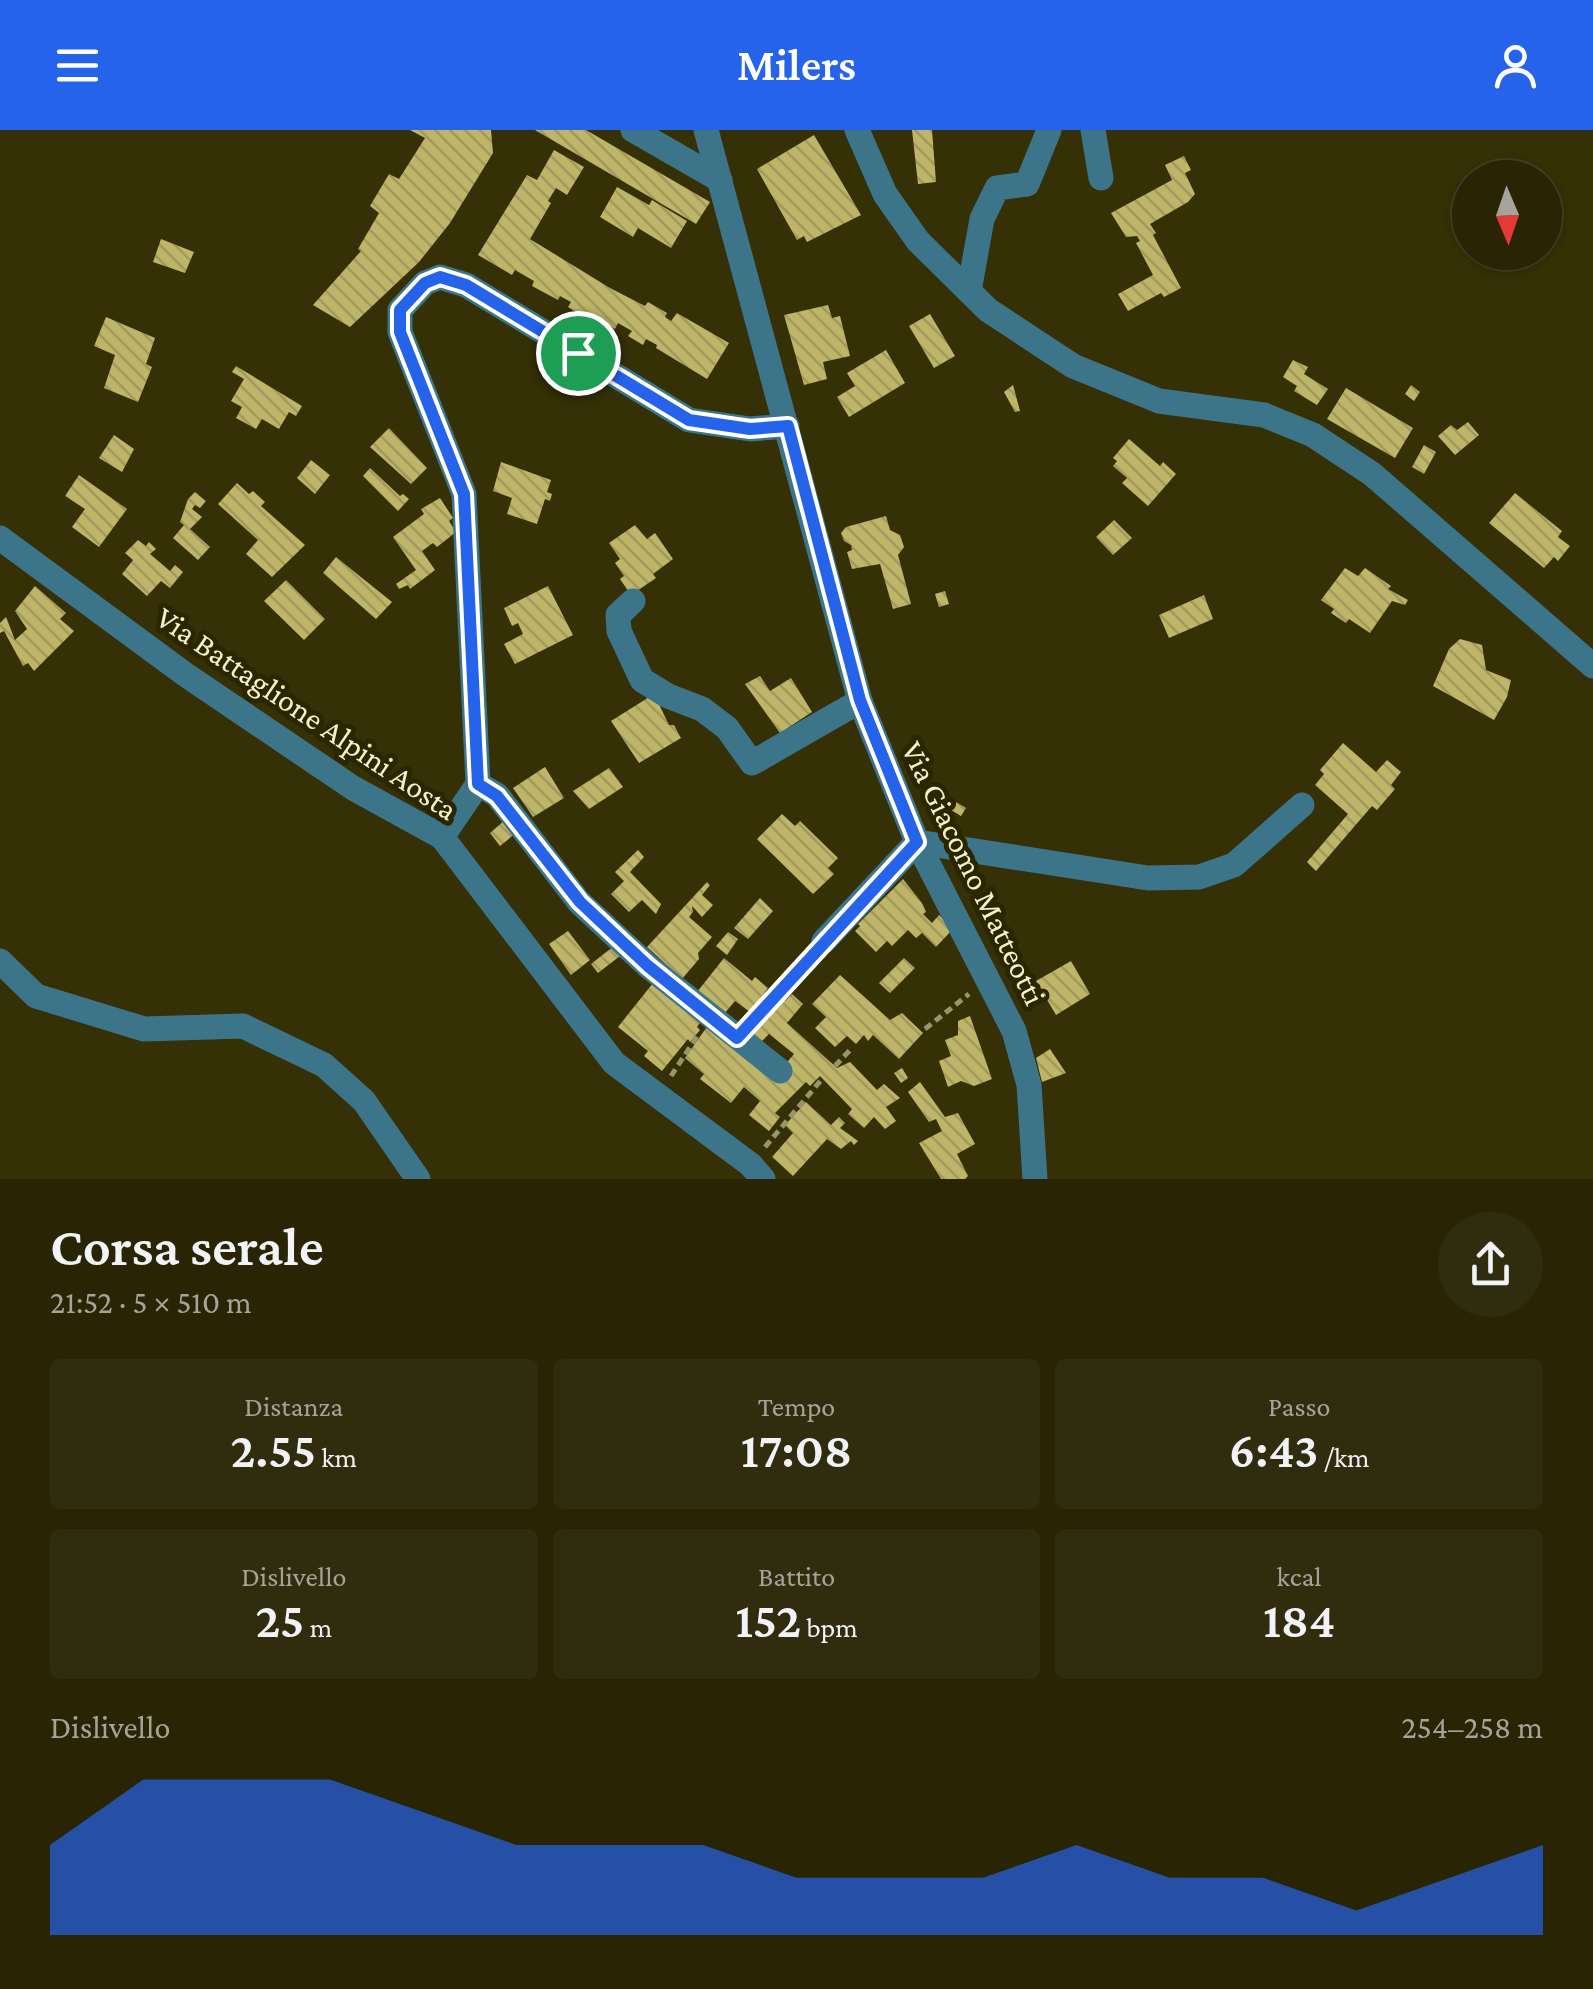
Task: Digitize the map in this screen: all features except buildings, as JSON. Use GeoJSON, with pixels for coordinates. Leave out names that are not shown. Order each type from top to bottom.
{"type":"FeatureCollection","features":[{"type":"Feature","properties":{"kind":"street"},"geometry":{"type":"LineString","coordinates":[[633,130],[720,180]]}},
{"type":"Feature","properties":{"kind":"street","name":"Via Giacomo Matteotti"},"geometry":{"type":"LineString","coordinates":[[706,130],[860,700],[917,842],[1014,1031],[1028,1085],[1034,1179]]}},
{"type":"Feature","properties":{"kind":"street"},"geometry":{"type":"LineString","coordinates":[[857,130],[885,194],[918,241],[988,310],[1073,366],[1159,402],[1264,416],[1313,434],[1372,474],[1593,666]]}},
{"type":"Feature","properties":{"kind":"street"},"geometry":{"type":"LineString","coordinates":[[969,291],[982,219],[997,188],[1027,184],[1047,130]]}},
{"type":"Feature","properties":{"kind":"street"},"geometry":{"type":"LineString","coordinates":[[1093,130],[1100,178]]}},
{"type":"Feature","properties":{"kind":"street"},"geometry":{"type":"LineString","coordinates":[[442,837],[478,784],[464,494],[400,332],[400,310],[425,283],[440,277],[466,285],[689,420],[750,429],[788,426]]}},
{"type":"Feature","properties":{"kind":"street","name":"Via Battaglione Alpini Aosta"},"geometry":{"type":"LineString","coordinates":[[0,538],[186,675],[353,788],[442,837],[614,1063],[757,1172]]}},
{"type":"Feature","properties":{"kind":"street"},"geometry":{"type":"LineString","coordinates":[[633,601],[618,616],[619,631],[642,680],[668,696],[702,709],[727,728],[752,763],[860,700]]}},
{"type":"Feature","properties":{"kind":"street"},"geometry":{"type":"LineString","coordinates":[[478,784],[497,796],[580,902],[648,966],[780,1071]]}},
{"type":"Feature","properties":{"kind":"street"},"geometry":{"type":"LineString","coordinates":[[824,941],[917,842],[1148,878],[1199,878],[1234,864],[1302,806]]}},
{"type":"Feature","properties":{"kind":"street"},"geometry":{"type":"LineString","coordinates":[[0,962],[36,996],[144,1029],[243,1026],[324,1065],[364,1100],[418,1179]]}},
{"type":"Feature","properties":{"kind":"path"},"geometry":{"type":"LineString","coordinates":[[737,1038],[824,941]]}},
{"type":"Feature","properties":{"kind":"path"},"geometry":{"type":"LineString","coordinates":[[924,1030],[988,980]]}},
{"type":"Feature","properties":{"kind":"path"},"geometry":{"type":"LineString","coordinates":[[657,1098],[710,1015]]}},
{"type":"Feature","properties":{"kind":"path"},"geometry":{"type":"LineString","coordinates":[[835,1066],[851,1048]]}},
{"type":"Feature","properties":{"kind":"path"},"geometry":{"type":"LineString","coordinates":[[757,1172],[822,1079]]}},
{"type":"Feature","properties":{"kind":"path"},"geometry":{"type":"LineString","coordinates":[[800,1088],[808,1094]]}},
{"type":"Feature","properties":{"kind":"route"},"geometry":{"type":"LineString","coordinates":[[440,277],[466,285],[578,353],[689,420],[750,429],[788,426],[860,700],[917,842],[737,1038],[648,966],[580,902],[497,796],[478,784],[464,494],[400,332],[400,310],[425,283],[440,277]]}}]}
